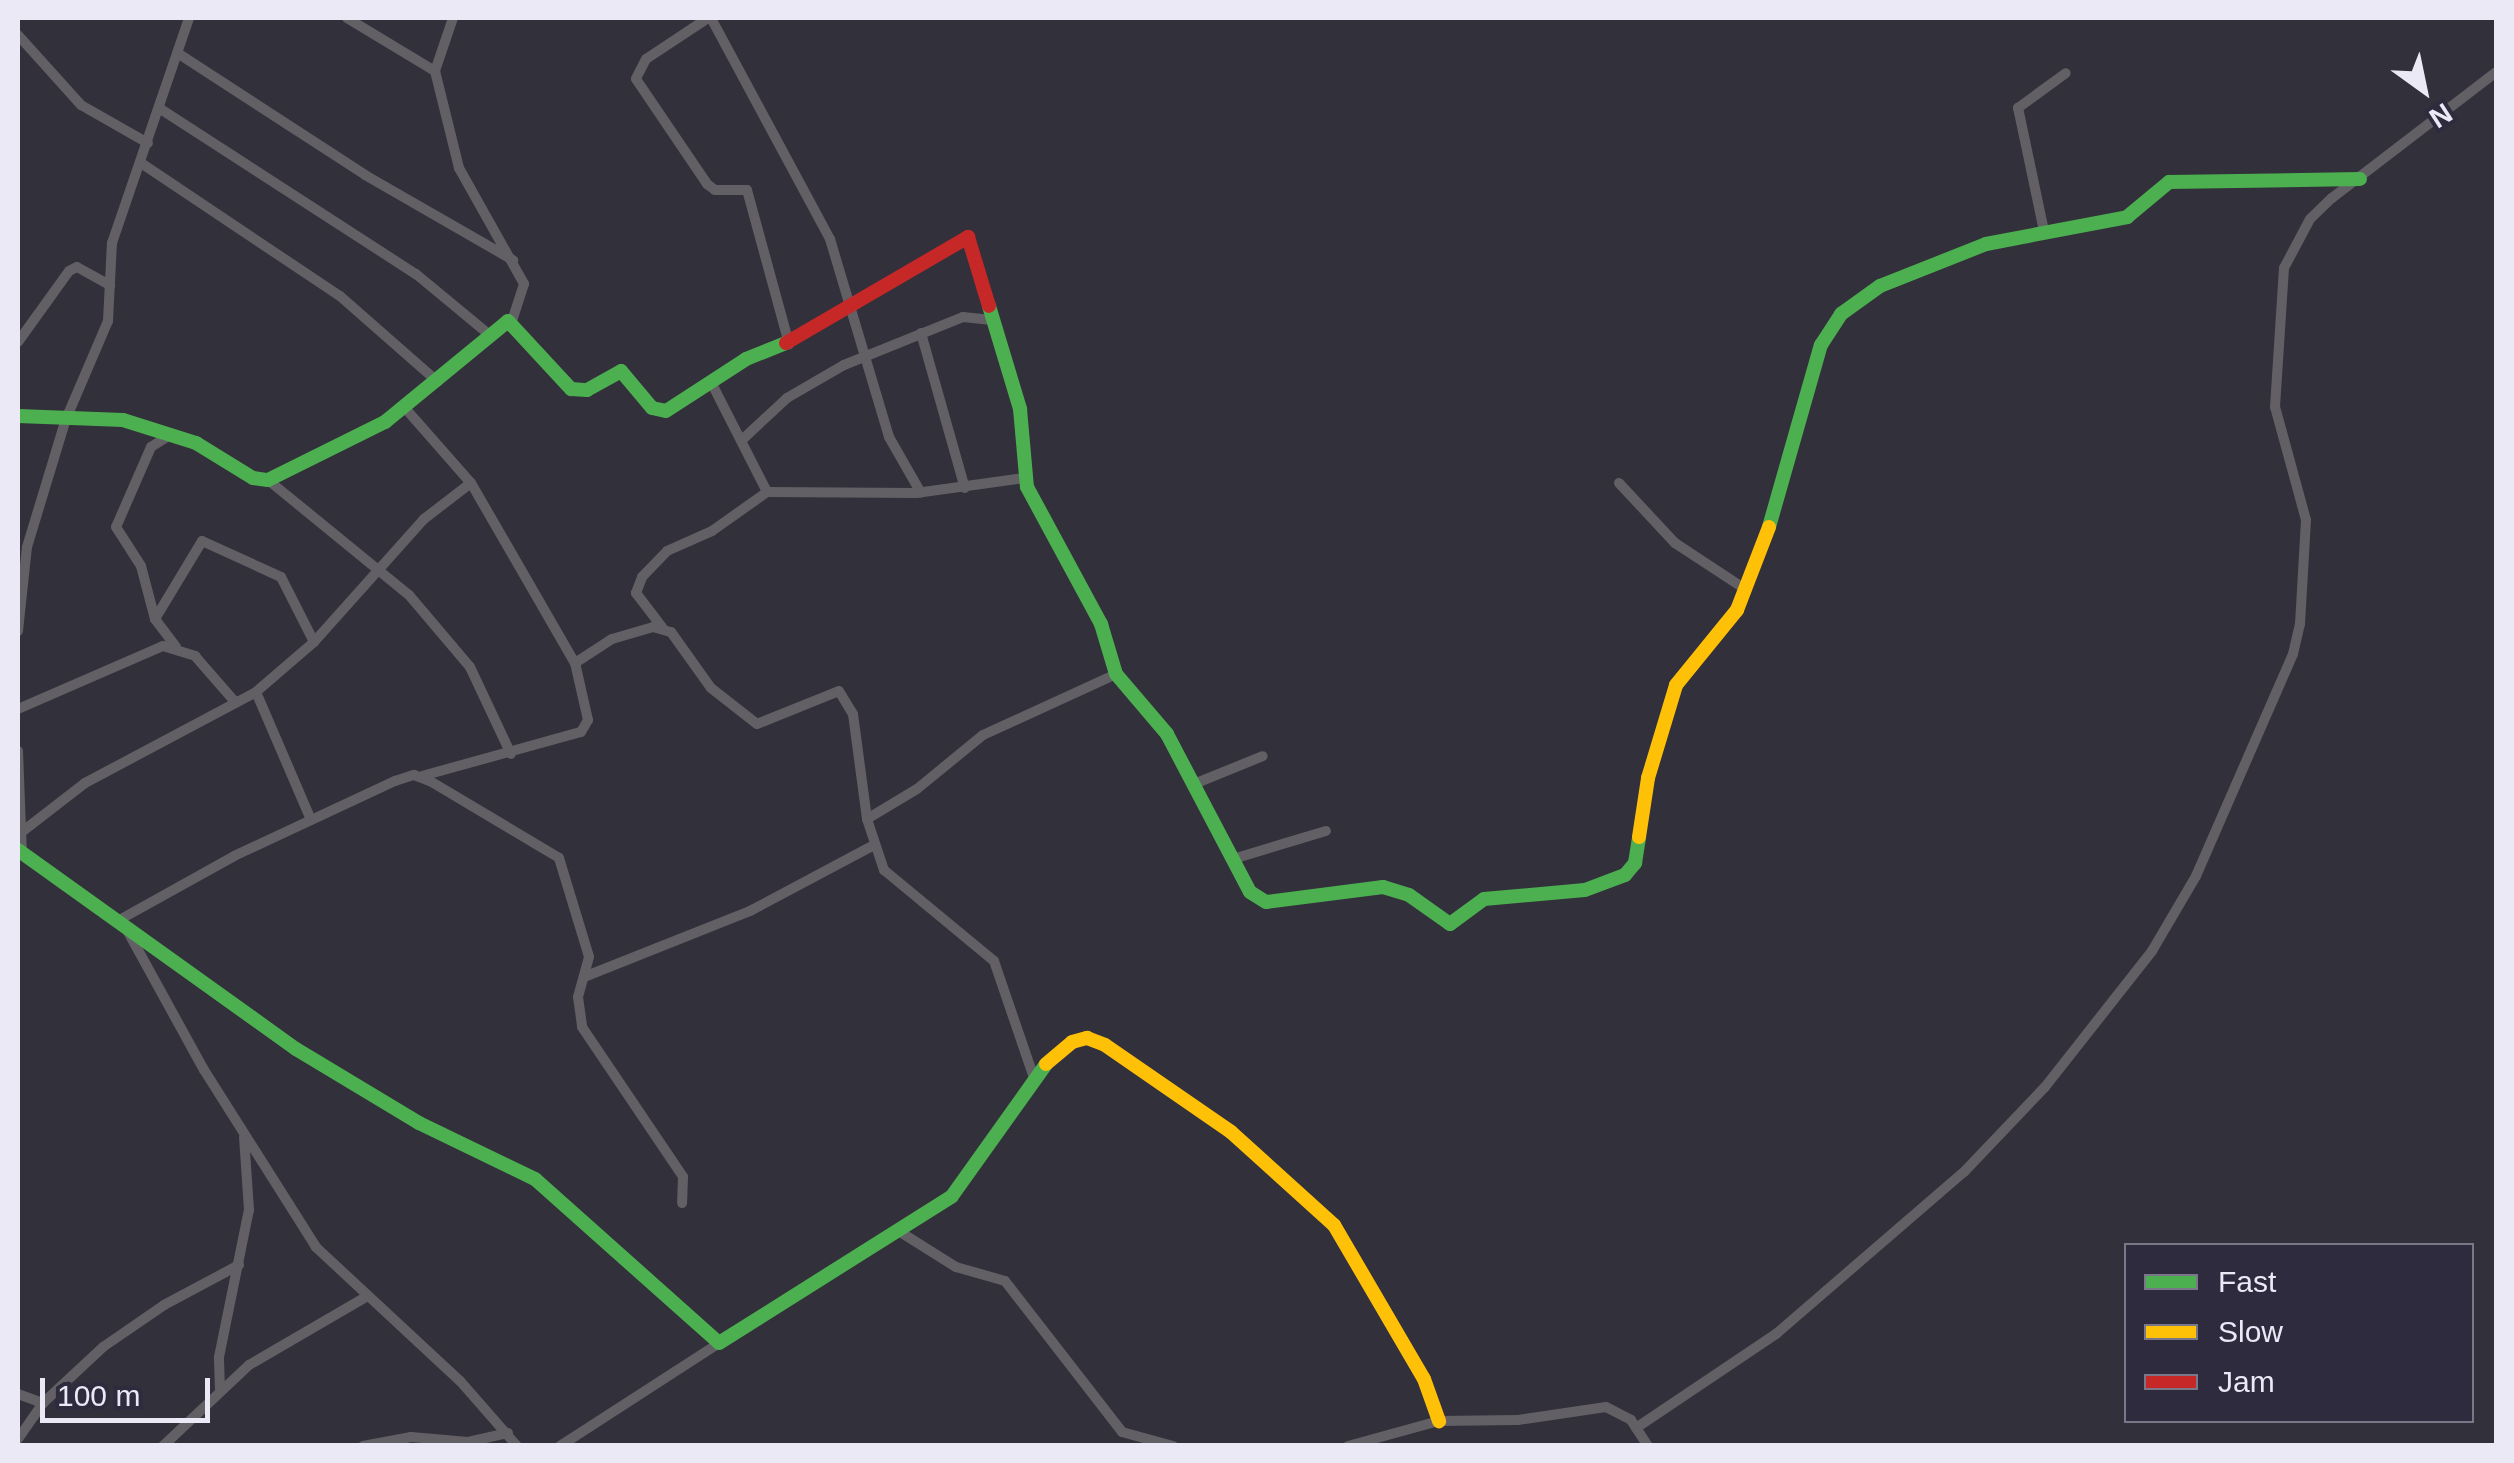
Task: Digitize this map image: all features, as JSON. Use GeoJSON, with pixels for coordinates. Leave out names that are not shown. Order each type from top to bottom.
{"type":"FeatureCollection","features":[{"type":"Feature","properties":{"kind":"street"},"geometry":{"type":"LineString","coordinates":[[18,631],[27,548],[66,418],[104,334],[112,243],[188,18]]}},
{"type":"Feature","properties":{"kind":"street"},"geometry":{"type":"LineString","coordinates":[[347,18],[435,71]]}},
{"type":"Feature","properties":{"kind":"street"},"geometry":{"type":"LineString","coordinates":[[454,18],[435,71],[459,168],[513,260],[524,297],[512,322]]}},
{"type":"Feature","properties":{"kind":"street"},"geometry":{"type":"LineString","coordinates":[[790,344],[747,190],[714,190],[636,80],[646,59],[709,18],[818,212],[853,304],[889,436],[922,493]]}},
{"type":"Feature","properties":{"kind":"street"},"geometry":{"type":"LineString","coordinates":[[18,35],[81,105],[148,143]]}},
{"type":"Feature","properties":{"kind":"street"},"geometry":{"type":"LineString","coordinates":[[179,54],[365,175],[513,260]]}},
{"type":"Feature","properties":{"kind":"street"},"geometry":{"type":"LineString","coordinates":[[1636,1428],[1776,1334],[2012,1126],[2122,993],[2187,894],[2293,654],[2300,624],[2306,520],[2275,407],[2284,268],[2310,219],[2496,72]]}},
{"type":"Feature","properties":{"kind":"street"},"geometry":{"type":"LineString","coordinates":[[2044,232],[2018,108],[2066,73]]}},
{"type":"Feature","properties":{"kind":"street"},"geometry":{"type":"LineString","coordinates":[[159,108],[416,274],[490,336]]}},
{"type":"Feature","properties":{"kind":"street"},"geometry":{"type":"LineString","coordinates":[[142,163],[340,296],[438,383]]}},
{"type":"Feature","properties":{"kind":"street"},"geometry":{"type":"LineString","coordinates":[[268,480],[406,408],[502,322],[512,322],[570,389],[587,390],[621,370],[652,408],[666,411],[746,359],[790,344],[912,264],[968,237],[1025,431],[1024,478],[1101,624],[1116,674],[1158,721],[1256,899],[1382,887],[1409,895],[1450,924],[1484,899],[1562,895],[1625,875],[1641,850],[1648,778],[1676,685],[1728,624],[1746,590],[1789,475],[1829,328],[1860,298],[1905,274],[2044,232],[2127,217],[2169,182],[2360,179]]}},
{"type":"Feature","properties":{"kind":"street"},"geometry":{"type":"LineString","coordinates":[[18,342],[68,271],[76,267],[110,285]]}},
{"type":"Feature","properties":{"kind":"street"},"geometry":{"type":"LineString","coordinates":[[743,439],[786,398],[866,357],[963,317],[994,320]]}},
{"type":"Feature","properties":{"kind":"street"},"geometry":{"type":"LineString","coordinates":[[922,333],[965,488]]}},
{"type":"Feature","properties":{"kind":"street"},"geometry":{"type":"LineString","coordinates":[[711,382],[767,492]]}},
{"type":"Feature","properties":{"kind":"street"},"geometry":{"type":"LineString","coordinates":[[122,918],[394,781],[511,754],[586,727],[574,663],[471,483],[406,408]]}},
{"type":"Feature","properties":{"kind":"street"},"geometry":{"type":"LineString","coordinates":[[18,416],[123,420],[170,435],[268,480],[384,570],[470,667],[511,754]]}},
{"type":"Feature","properties":{"kind":"street"},"geometry":{"type":"LineString","coordinates":[[170,435],[151,447],[116,526],[142,566],[155,618],[176,646],[195,656],[236,703]]}},
{"type":"Feature","properties":{"kind":"street"},"geometry":{"type":"LineString","coordinates":[[1024,478],[922,493],[767,492],[712,531],[667,551],[642,577],[636,594],[711,688],[757,724],[774,722],[827,694],[846,694],[874,845],[899,889],[994,961],[1034,1078]]}},
{"type":"Feature","properties":{"kind":"street"},"geometry":{"type":"LineString","coordinates":[[1619,482],[1675,543],[1746,590]]}},
{"type":"Feature","properties":{"kind":"street"},"geometry":{"type":"LineString","coordinates":[[23,831],[86,783],[256,692],[314,642],[384,570],[424,519],[471,483]]}},
{"type":"Feature","properties":{"kind":"street"},"geometry":{"type":"LineString","coordinates":[[155,618],[202,541],[282,577],[314,642]]}},
{"type":"Feature","properties":{"kind":"street"},"geometry":{"type":"LineString","coordinates":[[574,663],[612,639],[662,626]]}},
{"type":"Feature","properties":{"kind":"street"},"geometry":{"type":"LineString","coordinates":[[18,709],[133,656],[176,646]]}},
{"type":"Feature","properties":{"kind":"street"},"geometry":{"type":"LineString","coordinates":[[867,819],[917,789],[983,735],[1116,674]]}},
{"type":"Feature","properties":{"kind":"street"},"geometry":{"type":"LineString","coordinates":[[256,692],[310,820]]}},
{"type":"Feature","properties":{"kind":"street"},"geometry":{"type":"LineString","coordinates":[[18,751],[23,831],[20,852],[122,918],[296,1048],[451,1140],[535,1180],[718,1343]]}},
{"type":"Feature","properties":{"kind":"street"},"geometry":{"type":"LineString","coordinates":[[1194,784],[1263,756]]}},
{"type":"Feature","properties":{"kind":"street"},"geometry":{"type":"LineString","coordinates":[[422,777],[559,858],[589,957],[577,1008],[582,1027],[682,1178],[682,1203]]}},
{"type":"Feature","properties":{"kind":"street"},"geometry":{"type":"LineString","coordinates":[[1233,859],[1326,831]]}},
{"type":"Feature","properties":{"kind":"street"},"geometry":{"type":"LineString","coordinates":[[584,977],[750,911],[874,845]]}},
{"type":"Feature","properties":{"kind":"street"},"geometry":{"type":"LineString","coordinates":[[122,918],[244,1131],[316,1247],[517,1446]]}},
{"type":"Feature","properties":{"kind":"street"},"geometry":{"type":"LineString","coordinates":[[560,1446],[963,1184],[1034,1078],[1072,1042],[1087,1038],[1231,1132],[1334,1224],[1354,1252],[1424,1379],[1439,1421]]}},
{"type":"Feature","properties":{"kind":"street"},"geometry":{"type":"LineString","coordinates":[[220,1389],[220,1357],[249,1210],[244,1131]]}},
{"type":"Feature","properties":{"kind":"street"},"geometry":{"type":"LineString","coordinates":[[896,1230],[956,1267],[1005,1281],[1122,1432],[1173,1446]]}},
{"type":"Feature","properties":{"kind":"street"},"geometry":{"type":"LineString","coordinates":[[20,1440],[43,1402],[137,1322],[239,1265]]}},
{"type":"Feature","properties":{"kind":"street"},"geometry":{"type":"LineString","coordinates":[[163,1446],[220,1389],[366,1296]]}},
{"type":"Feature","properties":{"kind":"street"},"geometry":{"type":"LineString","coordinates":[[18,1394],[43,1402]]}},
{"type":"Feature","properties":{"kind":"street"},"geometry":{"type":"LineString","coordinates":[[1348,1446],[1439,1421],[1518,1420],[1606,1407],[1636,1428],[1648,1446]]}},
{"type":"Feature","properties":{"kind":"street"},"geometry":{"type":"LineString","coordinates":[[363,1446],[411,1436],[468,1442],[508,1433]]}},
{"type":"Feature","properties":{"kind":"traffic: fast"},"geometry":{"type":"LineString","coordinates":[[1769,527],[1821,345],[1841,314],[1880,286],[1986,244],[2127,217],[2169,182],[2360,179]]}},
{"type":"Feature","properties":{"kind":"traffic: fast"},"geometry":{"type":"LineString","coordinates":[[989,306],[1020,409],[1027,487],[1101,624],[1116,674],[1167,734],[1250,892],[1266,902],[1383,887],[1409,895],[1450,924],[1484,899],[1585,890],[1625,875],[1635,863],[1639,837]]}},
{"type":"Feature","properties":{"kind":"traffic: fast"},"geometry":{"type":"LineString","coordinates":[[18,416],[123,420],[196,443],[253,478],[268,480],[385,422],[508,321],[571,389],[587,390],[621,371],[652,408],[666,411],[746,359],[786,343]]}},
{"type":"Feature","properties":{"kind":"traffic: fast"},"geometry":{"type":"LineString","coordinates":[[18,850],[296,1049],[419,1123],[535,1179],[719,1343],[952,1196],[1046,1064]]}},
{"type":"Feature","properties":{"kind":"traffic: slow"},"geometry":{"type":"LineString","coordinates":[[1639,837],[1648,778],[1676,685],[1737,610],[1769,527]]}},
{"type":"Feature","properties":{"kind":"traffic: slow"},"geometry":{"type":"LineString","coordinates":[[1046,1064],[1072,1042],[1087,1038],[1105,1045],[1231,1132],[1334,1225],[1424,1379],[1439,1421]]}},
{"type":"Feature","properties":{"kind":"traffic: jam"},"geometry":{"type":"LineString","coordinates":[[786,343],[968,237],[989,306]]}}]}
